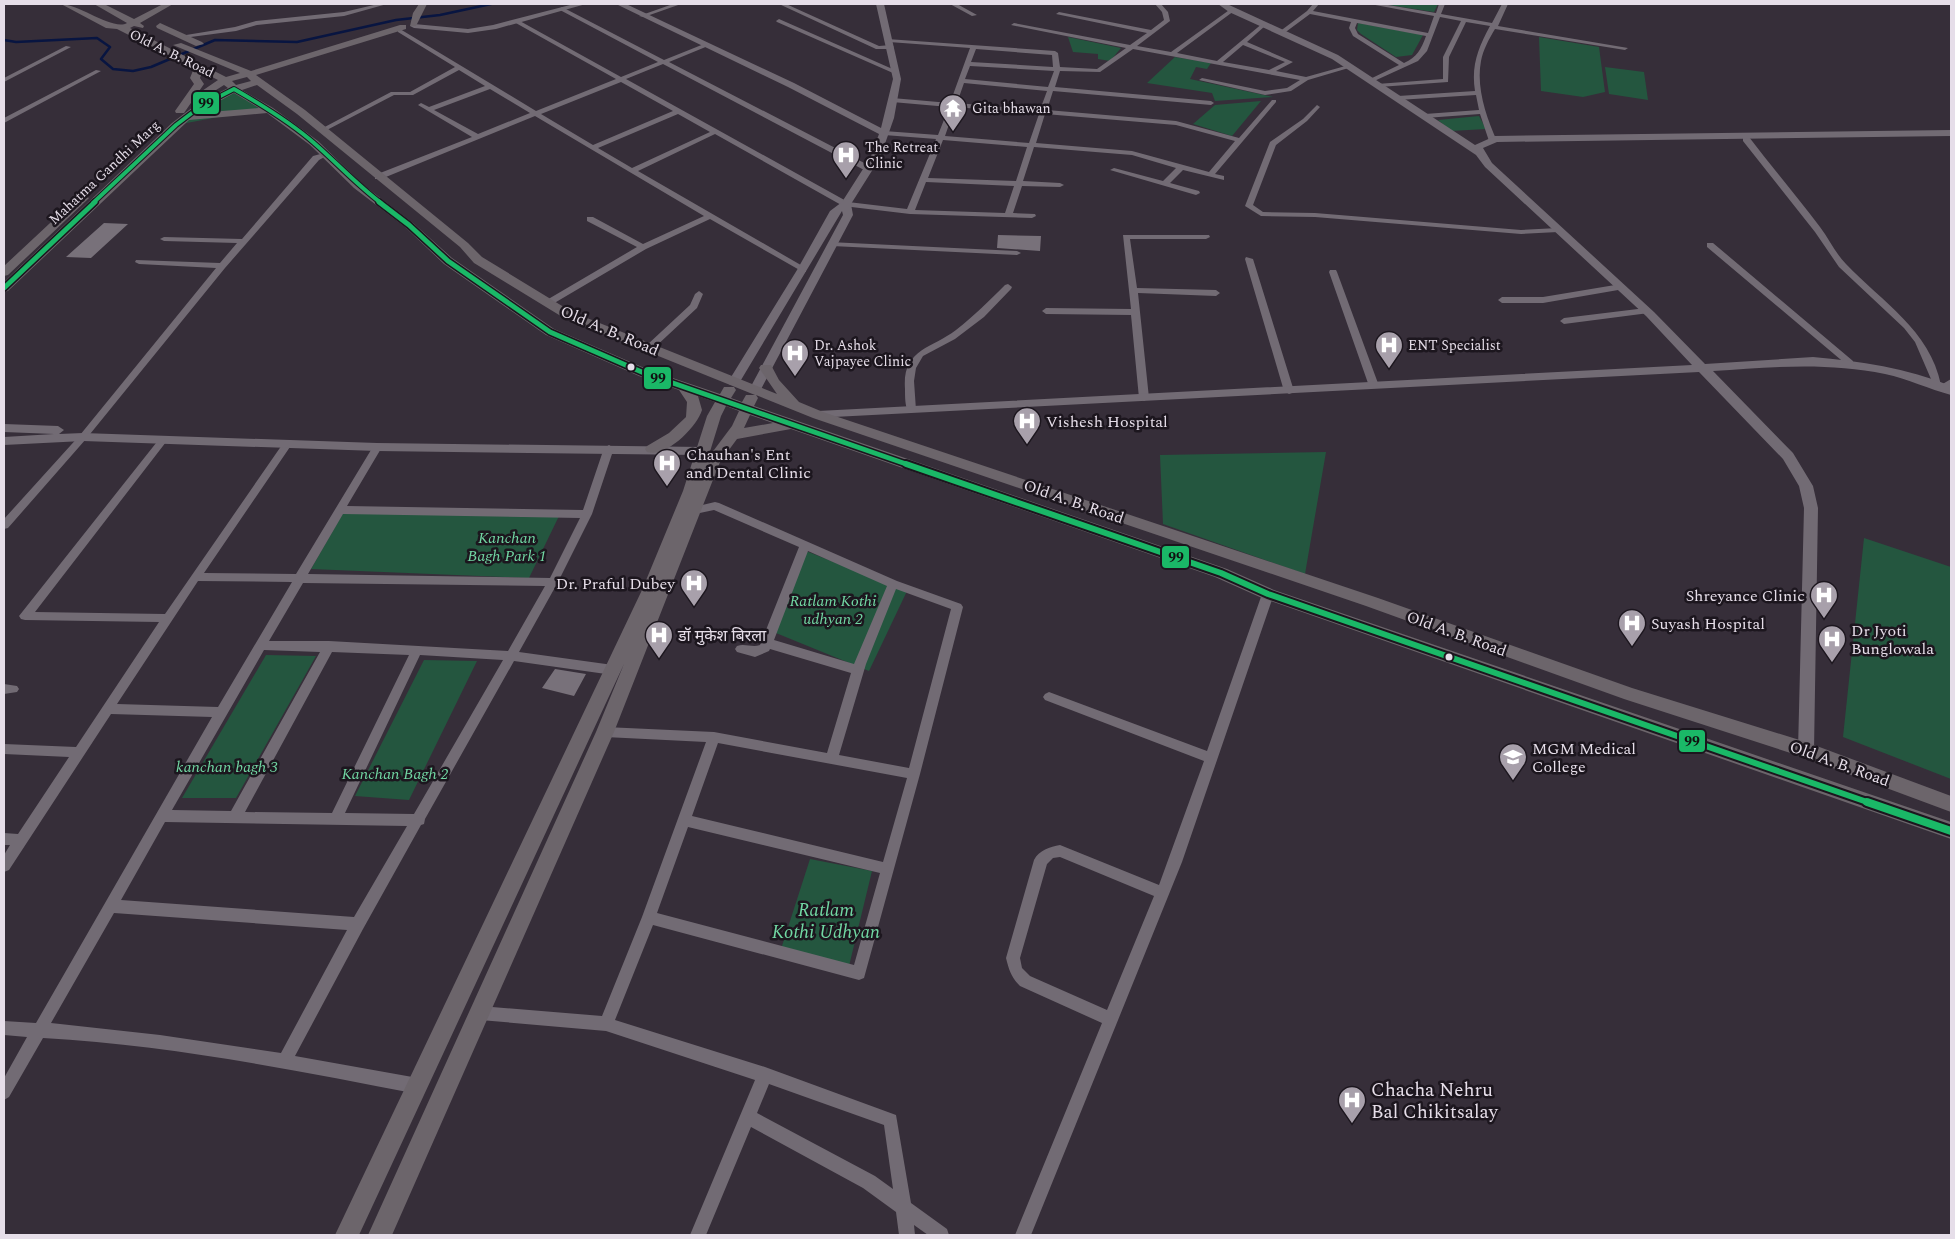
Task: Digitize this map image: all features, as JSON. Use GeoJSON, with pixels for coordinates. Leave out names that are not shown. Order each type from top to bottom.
{"type":"FeatureCollection","features":[{"type":"Feature","properties":{"kind":"main road","name":"Old A. B. Road"},"geometry":{"type":"LineString","coordinates":[[65,4],[109,26],[119,26],[224,80],[234,89],[268,110],[314,143],[324,155],[358,186],[409,225],[448,261],[550,332],[644,373],[747,407],[1221,573],[1268,594],[1951,831]]}},
{"type":"Feature","properties":{"kind":"main road"},"geometry":{"type":"LineString","coordinates":[[162,4],[155,19],[160,26],[252,66],[275,71]]}},
{"type":"Feature","properties":{"kind":"main road"},"geometry":{"type":"LineString","coordinates":[[135,15],[162,4]]}},
{"type":"Feature","properties":{"kind":"main road"},"geometry":{"type":"LineString","coordinates":[[119,26],[135,15],[162,4]]}},
{"type":"Feature","properties":{"kind":"main road"},"geometry":{"type":"LineString","coordinates":[[224,80],[248,73],[275,71],[409,21],[423,4]]}},
{"type":"Feature","properties":{"kind":"main road","name":"Old A. B. Road"},"geometry":{"type":"LineString","coordinates":[[102,6],[135,15],[148,32],[194,53],[248,73],[323,130],[378,177],[464,245],[478,260],[568,315],[818,415],[1372,602],[1630,694],[1806,750],[1951,804]]}},
{"type":"Feature","properties":{"kind":"main road"},"geometry":{"type":"LineString","coordinates":[[109,26],[127,36],[140,38]]}},
{"type":"Feature","properties":{"kind":"main road"},"geometry":{"type":"LineString","coordinates":[[148,32],[160,26]]}},
{"type":"Feature","properties":{"kind":"main road"},"geometry":{"type":"LineString","coordinates":[[194,53],[209,48]]}},
{"type":"Feature","properties":{"kind":"main road"},"geometry":{"type":"LineString","coordinates":[[199,67],[194,78],[199,84],[184,114],[268,110]]}},
{"type":"Feature","properties":{"kind":"main road"},"geometry":{"type":"LineString","coordinates":[[263,85],[275,71]]}},
{"type":"Feature","properties":{"kind":"main road","name":"Mahatma Gandhi Marg"},"geometry":{"type":"LineString","coordinates":[[4,272],[224,80]]}},
{"type":"Feature","properties":{"kind":"main road","name":"Mahatma Gandhi Marg"},"geometry":{"type":"LineString","coordinates":[[4,288],[184,114],[234,89],[263,85]]}},
{"type":"Feature","properties":{"kind":"main road"},"geometry":{"type":"LineString","coordinates":[[766,368],[774,382],[794,405]]}},
{"type":"Feature","properties":{"kind":"main road"},"geometry":{"type":"LineString","coordinates":[[380,1235],[605,732],[692,504],[708,456],[723,399],[734,382]]}},
{"type":"Feature","properties":{"kind":"main road"},"geometry":{"type":"LineString","coordinates":[[652,449],[683,430],[696,411],[694,400],[683,386]]}},
{"type":"Feature","properties":{"kind":"main road"},"geometry":{"type":"LineString","coordinates":[[708,456],[732,435],[755,390]]}},
{"type":"Feature","properties":{"kind":"main road"},"geometry":{"type":"LineString","coordinates":[[732,435],[792,424]]}},
{"type":"Feature","properties":{"kind":"main road"},"geometry":{"type":"LineString","coordinates":[[346,1235],[692,504]]}},
{"type":"Feature","properties":{"kind":"street"},"geometry":{"type":"LineString","coordinates":[[183,36],[242,28],[256,23],[344,14],[384,4]]}},
{"type":"Feature","properties":{"kind":"street"},"geometry":{"type":"LineString","coordinates":[[409,21],[468,31],[582,4]]}},
{"type":"Feature","properties":{"kind":"street"},"geometry":{"type":"LineString","coordinates":[[620,4],[791,85],[884,133],[1132,153],[1221,178]]}},
{"type":"Feature","properties":{"kind":"street"},"geometry":{"type":"LineString","coordinates":[[642,16],[678,4]]}},
{"type":"Feature","properties":{"kind":"street"},"geometry":{"type":"LineString","coordinates":[[782,4],[878,48],[890,44],[974,46],[1051,51],[1055,53],[1057,58],[1056,70],[1008,216]]}},
{"type":"Feature","properties":{"kind":"street"},"geometry":{"type":"LineString","coordinates":[[734,382],[803,270],[835,211],[846,204],[869,169],[884,133],[897,79],[880,4]]}},
{"type":"Feature","properties":{"kind":"street"},"geometry":{"type":"LineString","coordinates":[[953,4],[974,15]]}},
{"type":"Feature","properties":{"kind":"street"},"geometry":{"type":"LineString","coordinates":[[967,64],[1098,72],[1167,21],[1165,12],[1158,4]]}},
{"type":"Feature","properties":{"kind":"street"},"geometry":{"type":"LineString","coordinates":[[1222,4],[1281,33],[1312,45],[1376,82],[1480,153]]}},
{"type":"Feature","properties":{"kind":"street"},"geometry":{"type":"LineString","coordinates":[[1281,33],[1309,12],[1316,4]]}},
{"type":"Feature","properties":{"kind":"street"},"geometry":{"type":"LineString","coordinates":[[1373,4],[1625,48]]}},
{"type":"Feature","properties":{"kind":"street"},"geometry":{"type":"LineString","coordinates":[[1376,82],[1416,60],[1424,51],[1442,4]]}},
{"type":"Feature","properties":{"kind":"street"},"geometry":{"type":"LineString","coordinates":[[1493,141],[1483,112],[1476,73],[1478,59],[1505,4]]}},
{"type":"Feature","properties":{"kind":"street"},"geometry":{"type":"LineString","coordinates":[[562,9],[869,169]]}},
{"type":"Feature","properties":{"kind":"street"},"geometry":{"type":"LineString","coordinates":[[1172,54],[1232,10]]}},
{"type":"Feature","properties":{"kind":"street"},"geometry":{"type":"LineString","coordinates":[[1309,12],[1429,35]]}},
{"type":"Feature","properties":{"kind":"street"},"geometry":{"type":"LineString","coordinates":[[1059,14],[1072,26],[1133,47],[1306,79]]}},
{"type":"Feature","properties":{"kind":"street"},"geometry":{"type":"LineString","coordinates":[[1354,20],[1352,28],[1355,35],[1404,66]]}},
{"type":"Feature","properties":{"kind":"street"},"geometry":{"type":"LineString","coordinates":[[1450,94],[1446,81],[1446,57],[1464,20]]}},
{"type":"Feature","properties":{"kind":"street"},"geometry":{"type":"LineString","coordinates":[[409,21],[460,67],[709,217],[803,270]]}},
{"type":"Feature","properties":{"kind":"street"},"geometry":{"type":"LineString","coordinates":[[516,21],[621,81],[846,204],[910,212],[1032,216]]}},
{"type":"Feature","properties":{"kind":"street"},"geometry":{"type":"LineString","coordinates":[[779,21],[896,72]]}},
{"type":"Feature","properties":{"kind":"street"},"geometry":{"type":"LineString","coordinates":[[1014,25],[1072,26],[1152,32]]}},
{"type":"Feature","properties":{"kind":"street"},"geometry":{"type":"LineString","coordinates":[[1218,63],[1264,25]]}},
{"type":"Feature","properties":{"kind":"street"},"geometry":{"type":"LineString","coordinates":[[1242,42],[1290,62],[1270,72]]}},
{"type":"Feature","properties":{"kind":"street"},"geometry":{"type":"LineString","coordinates":[[378,177],[621,81],[664,61],[706,45]]}},
{"type":"Feature","properties":{"kind":"street"},"geometry":{"type":"LineString","coordinates":[[910,212],[925,180],[974,46]]}},
{"type":"Feature","properties":{"kind":"street"},"geometry":{"type":"LineString","coordinates":[[5,78],[68,48]]}},
{"type":"Feature","properties":{"kind":"street"},"geometry":{"type":"LineString","coordinates":[[323,130],[393,93],[411,94],[460,67]]}},
{"type":"Feature","properties":{"kind":"street"},"geometry":{"type":"LineString","coordinates":[[1202,80],[1265,93],[1289,90],[1306,79],[1349,67]]}},
{"type":"Feature","properties":{"kind":"street"},"geometry":{"type":"LineString","coordinates":[[4,121],[98,72]]}},
{"type":"Feature","properties":{"kind":"street"},"geometry":{"type":"LineString","coordinates":[[961,81],[1212,104]]}},
{"type":"Feature","properties":{"kind":"street"},"geometry":{"type":"LineString","coordinates":[[1376,82],[1446,81]]}},
{"type":"Feature","properties":{"kind":"street"},"geometry":{"type":"LineString","coordinates":[[429,109],[491,86]]}},
{"type":"Feature","properties":{"kind":"street"},"geometry":{"type":"LineString","coordinates":[[1398,98],[1479,93]]}},
{"type":"Feature","properties":{"kind":"street"},"geometry":{"type":"LineString","coordinates":[[892,100],[1176,123],[1239,140]]}},
{"type":"Feature","properties":{"kind":"street"},"geometry":{"type":"LineString","coordinates":[[1211,174],[1274,101]]}},
{"type":"Feature","properties":{"kind":"street"},"geometry":{"type":"LineString","coordinates":[[421,105],[477,137]]}},
{"type":"Feature","properties":{"kind":"street"},"geometry":{"type":"LineString","coordinates":[[1317,107],[1305,120],[1273,144],[1249,206],[1253,211],[1260,214],[1325,216],[1522,232],[1558,230]]}},
{"type":"Feature","properties":{"kind":"street"},"geometry":{"type":"LineString","coordinates":[[593,148],[677,112]]}},
{"type":"Feature","properties":{"kind":"street"},"geometry":{"type":"LineString","coordinates":[[1425,116],[1483,112]]}},
{"type":"Feature","properties":{"kind":"street"},"geometry":{"type":"LineString","coordinates":[[632,171],[715,132]]}},
{"type":"Feature","properties":{"kind":"street"},"geometry":{"type":"LineString","coordinates":[[1493,141],[1498,143],[1746,139],[1951,133]]}},
{"type":"Feature","properties":{"kind":"street"},"geometry":{"type":"LineString","coordinates":[[1806,750],[1811,508],[1806,486],[1788,456],[1646,311],[1488,165],[1478,147],[1495,139],[1535,138],[1951,137]]}},
{"type":"Feature","properties":{"kind":"street"},"geometry":{"type":"LineString","coordinates":[[1746,139],[1818,230],[1842,265],[1907,326],[1919,341],[1929,361],[1946,386]]}},
{"type":"Feature","properties":{"kind":"street"},"geometry":{"type":"LineString","coordinates":[[4,525],[83,437],[243,241],[316,158],[324,155]]}},
{"type":"Feature","properties":{"kind":"street"},"geometry":{"type":"LineString","coordinates":[[1165,184],[1182,166]]}},
{"type":"Feature","properties":{"kind":"street"},"geometry":{"type":"LineString","coordinates":[[1114,170],[1196,193]]}},
{"type":"Feature","properties":{"kind":"street"},"geometry":{"type":"LineString","coordinates":[[925,180],[1060,185]]}},
{"type":"Feature","properties":{"kind":"street"},"geometry":{"type":"LineString","coordinates":[[755,390],[848,215],[846,204]]}},
{"type":"Feature","properties":{"kind":"street"},"geometry":{"type":"LineString","coordinates":[[548,303],[643,247],[709,217]]}},
{"type":"Feature","properties":{"kind":"street"},"geometry":{"type":"LineString","coordinates":[[590,219],[643,247]]}},
{"type":"Feature","properties":{"kind":"street"},"geometry":{"type":"LineString","coordinates":[[1144,398],[1134,290],[1126,236],[1206,238]]}},
{"type":"Feature","properties":{"kind":"street"},"geometry":{"type":"LineString","coordinates":[[164,239],[243,241]]}},
{"type":"Feature","properties":{"kind":"street"},"geometry":{"type":"LineString","coordinates":[[832,244],[1017,253]]}},
{"type":"Feature","properties":{"kind":"street"},"geometry":{"type":"LineString","coordinates":[[1710,245],[1850,363]]}},
{"type":"Feature","properties":{"kind":"street"},"geometry":{"type":"LineString","coordinates":[[1249,259],[1290,391]]}},
{"type":"Feature","properties":{"kind":"street"},"geometry":{"type":"LineString","coordinates":[[139,262],[222,266]]}},
{"type":"Feature","properties":{"kind":"street"},"geometry":{"type":"LineString","coordinates":[[1333,272],[1374,386]]}},
{"type":"Feature","properties":{"kind":"street"},"geometry":{"type":"LineString","coordinates":[[911,410],[909,380],[911,368],[920,354],[952,337],[980,315],[1008,287]]}},
{"type":"Feature","properties":{"kind":"street"},"geometry":{"type":"LineString","coordinates":[[1502,300],[1543,300],[1620,287]]}},
{"type":"Feature","properties":{"kind":"street"},"geometry":{"type":"LineString","coordinates":[[1134,290],[1216,293]]}},
{"type":"Feature","properties":{"kind":"street"},"geometry":{"type":"LineString","coordinates":[[650,347],[694,306],[699,294]]}},
{"type":"Feature","properties":{"kind":"street"},"geometry":{"type":"LineString","coordinates":[[1046,311],[1136,312]]}},
{"type":"Feature","properties":{"kind":"street"},"geometry":{"type":"LineString","coordinates":[[1564,321],[1646,311]]}},
{"type":"Feature","properties":{"kind":"street"},"geometry":{"type":"LineString","coordinates":[[818,415],[1703,369],[1813,361],[1850,363],[1946,386]]}},
{"type":"Feature","properties":{"kind":"street"},"geometry":{"type":"LineString","coordinates":[[4,428],[64,430],[83,437]]}},
{"type":"Feature","properties":{"kind":"street"},"geometry":{"type":"LineString","coordinates":[[4,440],[83,437],[377,447],[609,448],[652,449],[708,456]]}},
{"type":"Feature","properties":{"kind":"street"},"geometry":{"type":"LineString","coordinates":[[164,440],[25,616],[168,618]]}},
{"type":"Feature","properties":{"kind":"street"},"geometry":{"type":"LineString","coordinates":[[4,866],[195,577],[287,444]]}},
{"type":"Feature","properties":{"kind":"street"},"geometry":{"type":"LineString","coordinates":[[4,1092],[298,578],[341,510],[377,447]]}},
{"type":"Feature","properties":{"kind":"street"},"geometry":{"type":"LineString","coordinates":[[284,1060],[358,924],[419,820],[552,582],[587,514],[609,448]]}},
{"type":"Feature","properties":{"kind":"street"},"geometry":{"type":"LineString","coordinates":[[649,917],[859,973],[914,774],[957,607],[893,584],[715,506],[692,504]]}},
{"type":"Feature","properties":{"kind":"street"},"geometry":{"type":"LineString","coordinates":[[341,510],[587,514]]}},
{"type":"Feature","properties":{"kind":"street"},"geometry":{"type":"LineString","coordinates":[[741,649],[760,652],[767,643],[804,544]]}},
{"type":"Feature","properties":{"kind":"street"},"geometry":{"type":"LineString","coordinates":[[195,577],[552,582]]}},
{"type":"Feature","properties":{"kind":"street"},"geometry":{"type":"LineString","coordinates":[[831,759],[858,670],[893,584]]}},
{"type":"Feature","properties":{"kind":"street"},"geometry":{"type":"LineString","coordinates":[[1023,1235],[1161,892],[1175,862],[1268,594]]}},
{"type":"Feature","properties":{"kind":"street"},"geometry":{"type":"LineString","coordinates":[[767,643],[858,670]]}},
{"type":"Feature","properties":{"kind":"street"},"geometry":{"type":"LineString","coordinates":[[261,645],[329,646],[512,656],[613,670]]}},
{"type":"Feature","properties":{"kind":"street"},"geometry":{"type":"LineString","coordinates":[[235,817],[329,646]]}},
{"type":"Feature","properties":{"kind":"street"},"geometry":{"type":"LineString","coordinates":[[336,820],[418,650]]}},
{"type":"Feature","properties":{"kind":"street"},"geometry":{"type":"LineString","coordinates":[[1048,697],[1211,758]]}},
{"type":"Feature","properties":{"kind":"street"},"geometry":{"type":"LineString","coordinates":[[108,709],[221,712]]}},
{"type":"Feature","properties":{"kind":"street"},"geometry":{"type":"LineString","coordinates":[[605,732],[714,736],[914,774]]}},
{"type":"Feature","properties":{"kind":"street"},"geometry":{"type":"LineString","coordinates":[[606,1024],[649,917],[714,736]]}},
{"type":"Feature","properties":{"kind":"street"},"geometry":{"type":"LineString","coordinates":[[4,749],[78,752]]}},
{"type":"Feature","properties":{"kind":"street"},"geometry":{"type":"LineString","coordinates":[[162,816],[419,820]]}},
{"type":"Feature","properties":{"kind":"street"},"geometry":{"type":"LineString","coordinates":[[683,820],[887,869]]}},
{"type":"Feature","properties":{"kind":"street"},"geometry":{"type":"LineString","coordinates":[[4,838],[21,840]]}},
{"type":"Feature","properties":{"kind":"street"},"geometry":{"type":"LineString","coordinates":[[1111,1019],[1025,981],[1016,972],[1013,958],[1040,860],[1050,853],[1060,851],[1161,892]]}},
{"type":"Feature","properties":{"kind":"street"},"geometry":{"type":"LineString","coordinates":[[110,906],[358,924]]}},
{"type":"Feature","properties":{"kind":"street"},"geometry":{"type":"LineString","coordinates":[[480,1013],[606,1024],[764,1075],[891,1120],[907,1235]]}},
{"type":"Feature","properties":{"kind":"street"},"geometry":{"type":"LineString","coordinates":[[4,1028],[120,1038],[284,1060],[418,1086]]}},
{"type":"Feature","properties":{"kind":"street"},"geometry":{"type":"LineString","coordinates":[[698,1235],[764,1075]]}},
{"type":"Feature","properties":{"kind":"street"},"geometry":{"type":"LineString","coordinates":[[747,1116],[869,1182],[941,1235]]}},
{"type":"Feature","properties":{"kind":"green space"},"geometry":{"type":"Polygon","coordinates":[[[1382,4],[1438,4],[1434,12],[1382,4]]]}},
{"type":"Feature","properties":{"kind":"green space"},"geometry":{"type":"Polygon","coordinates":[[[1358,23],[1423,35],[1412,55],[1396,57],[1361,34],[1357,30],[1358,23]]]}},
{"type":"Feature","properties":{"kind":"green space"},"geometry":{"type":"Polygon","coordinates":[[[1068,37],[1121,48],[1110,61],[1098,59],[1098,54],[1073,52],[1068,37]]]}},
{"type":"Feature","properties":{"kind":"green space"},"geometry":{"type":"Polygon","coordinates":[[[1539,37],[1599,47],[1605,92],[1583,97],[1541,91],[1539,37]]]}},
{"type":"Feature","properties":{"kind":"green space"},"geometry":{"type":"Polygon","coordinates":[[[1175,57],[1211,63],[1207,69],[1196,67],[1190,79],[1273,97],[1215,101],[1212,93],[1147,83],[1175,57]]]}},
{"type":"Feature","properties":{"kind":"green space"},"geometry":{"type":"Polygon","coordinates":[[[1605,67],[1644,72],[1648,100],[1609,94],[1605,67]]]}},
{"type":"Feature","properties":{"kind":"green space"},"geometry":{"type":"Polygon","coordinates":[[[234,89],[266,108],[176,125],[234,89]]]}},
{"type":"Feature","properties":{"kind":"green space"},"geometry":{"type":"Polygon","coordinates":[[[1261,101],[1232,136],[1193,124],[1215,105],[1261,101]]]}},
{"type":"Feature","properties":{"kind":"green space"},"geometry":{"type":"Polygon","coordinates":[[[1479,116],[1486,129],[1451,131],[1438,120],[1479,116]]]}},
{"type":"Feature","properties":{"kind":"green space"},"geometry":{"type":"Polygon","coordinates":[[[1326,452],[1305,574],[1163,524],[1160,455],[1326,452]]]}},
{"type":"Feature","properties":{"kind":"green space","name":"Kanchan Bagh Park 1"},"geometry":{"type":"Polygon","coordinates":[[[343,513],[559,516],[529,578],[311,569],[343,513]]]}},
{"type":"Feature","properties":{"kind":"green space"},"geometry":{"type":"Polygon","coordinates":[[[1864,538],[1951,567],[1951,779],[1843,737],[1864,538]]]}},
{"type":"Feature","properties":{"kind":"green space","name":"Ratlam Kothi udhyan 2"},"geometry":{"type":"Polygon","coordinates":[[[806,551],[907,591],[869,671],[771,631],[806,551]]]}},
{"type":"Feature","properties":{"kind":"green space","name":"kanchan bagh 3"},"geometry":{"type":"Polygon","coordinates":[[[266,655],[316,656],[236,798],[182,798],[266,655]]]}},
{"type":"Feature","properties":{"kind":"green space","name":"Kanchan Bagh 2"},"geometry":{"type":"Polygon","coordinates":[[[424,660],[477,661],[409,800],[355,796],[424,660]]]}},
{"type":"Feature","properties":{"kind":"green space","name":"Ratlam Kothi Udhyan"},"geometry":{"type":"Polygon","coordinates":[[[810,859],[872,871],[849,966],[781,949],[810,859]]]}},
{"type":"Feature","properties":{"kind":"building"},"geometry":{"type":"Polygon","coordinates":[[[104,223],[128,224],[91,258],[66,257],[104,223]]]}},
{"type":"Feature","properties":{"kind":"building"},"geometry":{"type":"Polygon","coordinates":[[[998,235],[1041,236],[1040,251],[997,248],[998,235]]]}},
{"type":"Feature","properties":{"kind":"building"},"geometry":{"type":"Polygon","coordinates":[[[555,669],[586,674],[574,696],[542,688],[555,669]]]}},
{"type":"Feature","properties":{"kind":"waterway"},"geometry":{"type":"LineString","coordinates":[[4,40],[16,42],[97,38],[110,47],[101,59],[113,69],[133,71],[151,67],[215,40],[297,42],[396,20],[440,15],[491,4]]}},
{"type":"Feature","properties":{"kind":"transit line","name":"99"},"geometry":{"type":"LineString","coordinates":[[4,288],[176,125],[201,106],[234,89],[266,108],[314,143],[358,186],[409,225],[448,261],[550,332],[644,373],[1221,573],[1268,594],[1951,831]]}},
{"type":"Feature","properties":{"kind":"place","name":"Gita bhawan"},"geometry":{"type":"Point","coordinates":[953,132]}},
{"type":"Feature","properties":{"kind":"place","name":"The Retreat Clinic"},"geometry":{"type":"Point","coordinates":[846,179]}},
{"type":"Feature","properties":{"kind":"place","name":"ENT Specialist"},"geometry":{"type":"Point","coordinates":[1389,369]}},
{"type":"Feature","properties":{"kind":"place","name":"Dr. Ashok Vajpayee Clinic"},"geometry":{"type":"Point","coordinates":[795,377]}},
{"type":"Feature","properties":{"kind":"place","name":"Vishesh Hospital"},"geometry":{"type":"Point","coordinates":[1027,445]}},
{"type":"Feature","properties":{"kind":"place","name":"Chauhan's Ent and Dental Clinic"},"geometry":{"type":"Point","coordinates":[667,487]}},
{"type":"Feature","properties":{"kind":"place","name":"Dr. Praful Dubey"},"geometry":{"type":"Point","coordinates":[694,607]}},
{"type":"Feature","properties":{"kind":"place","name":"Shreyance Clinic"},"geometry":{"type":"Point","coordinates":[1824,619]}},
{"type":"Feature","properties":{"kind":"place","name":"Suyash Hospital"},"geometry":{"type":"Point","coordinates":[1632,647]}},
{"type":"Feature","properties":{"kind":"place","name":"डॉ मुकेश बिरला"},"geometry":{"type":"Point","coordinates":[659,659]}},
{"type":"Feature","properties":{"kind":"place","name":"Dr Jyoti Bunglowala"},"geometry":{"type":"Point","coordinates":[1832,663]}},
{"type":"Feature","properties":{"kind":"place","name":"MGM Medical College"},"geometry":{"type":"Point","coordinates":[1513,781]}},
{"type":"Feature","properties":{"kind":"place","name":"Chacha Nehru Bal Chikitsalay"},"geometry":{"type":"Point","coordinates":[1352,1124]}}]}
